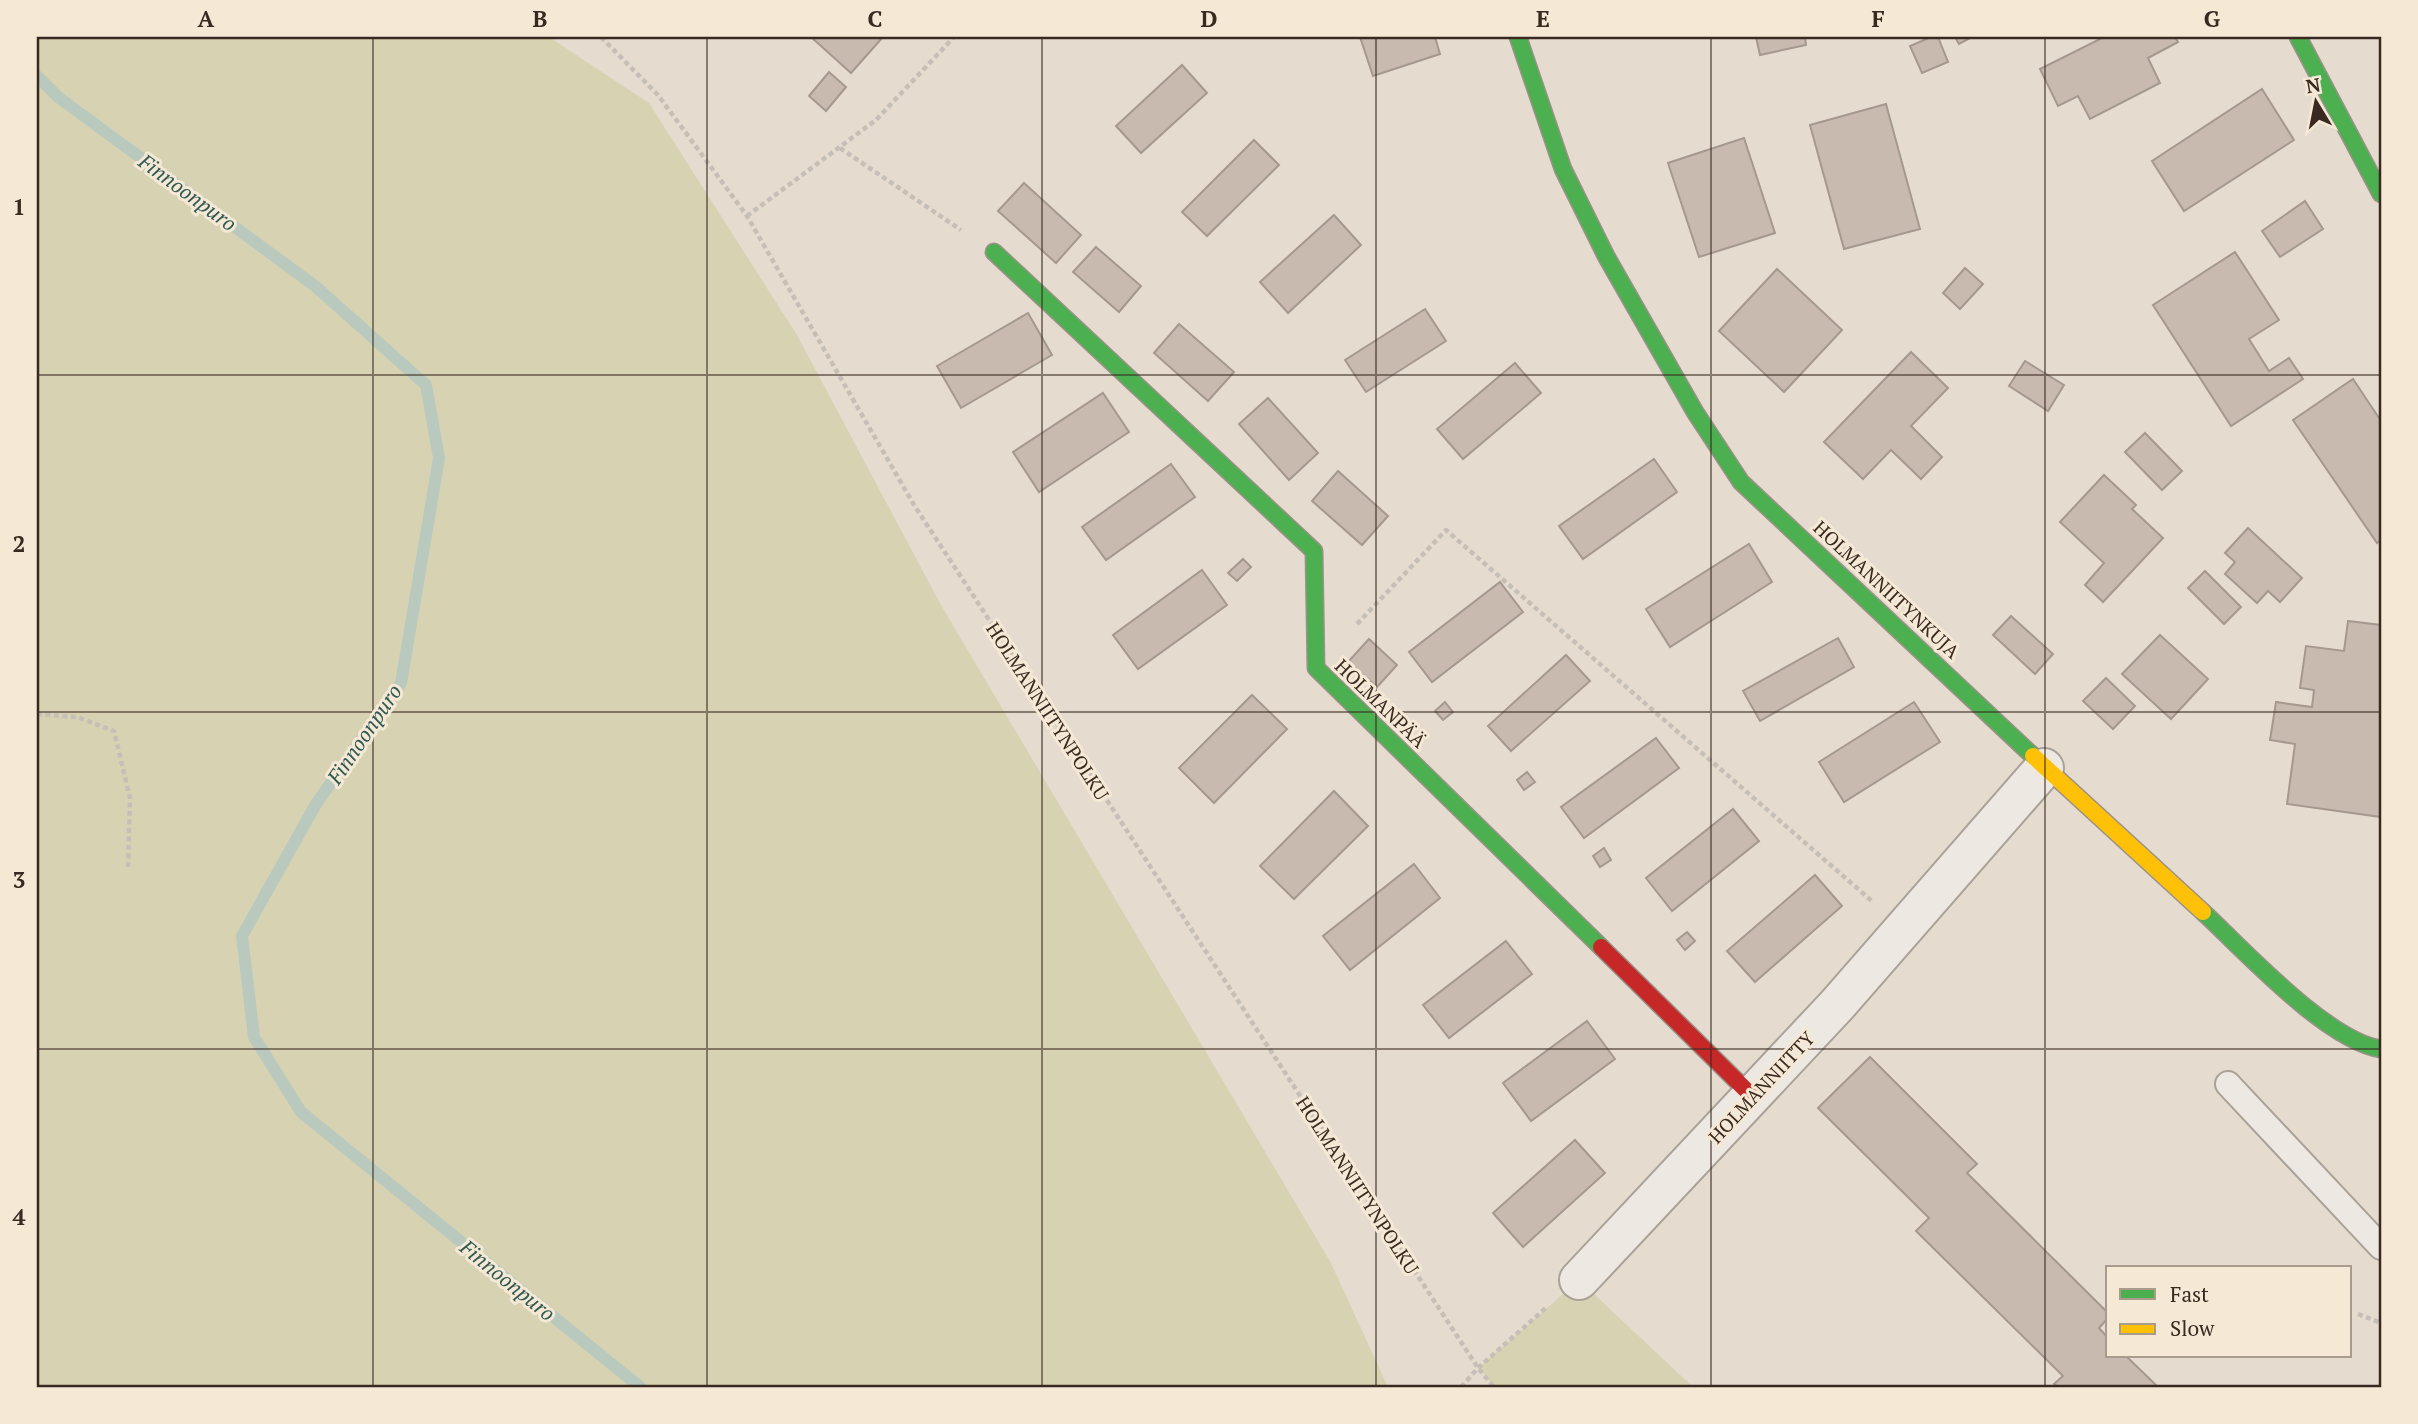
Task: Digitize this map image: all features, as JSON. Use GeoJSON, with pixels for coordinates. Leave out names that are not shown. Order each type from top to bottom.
{"type":"FeatureCollection","features":[{"type":"Feature","properties":{"kind":"street","name":"HOLMANNIITYNKUJA"},"geometry":{"type":"LineString","coordinates":[[1518,37],[1563,169],[1606,256],[1695,412],[1741,482],[2004,726],[2043,768],[2324,1022],[2368,1047],[2381,1049]]}},
{"type":"Feature","properties":{"kind":"street"},"geometry":{"type":"LineString","coordinates":[[2298,37],[2381,194]]}},
{"type":"Feature","properties":{"kind":"street","name":"HOLMANPÄÄ"},"geometry":{"type":"LineString","coordinates":[[994,252],[1314,551],[1316,668],[1754,1097]]}},
{"type":"Feature","properties":{"kind":"street","name":"HOLMANNIITTY"},"geometry":{"type":"LineString","coordinates":[[1579,1280],[1754,1097],[1905,930],[2043,768]]}},
{"type":"Feature","properties":{"kind":"lane"},"geometry":{"type":"LineString","coordinates":[[2228,1084],[2381,1247]]}},
{"type":"Feature","properties":{"kind":"path","name":"HOLMANNIITYNPOLKU"},"geometry":{"type":"LineString","coordinates":[[601,37],[658,95],[747,216],[914,505],[1478,1368],[1494,1387]]}},
{"type":"Feature","properties":{"kind":"path"},"geometry":{"type":"LineString","coordinates":[[747,216],[876,120],[954,37]]}},
{"type":"Feature","properties":{"kind":"path"},"geometry":{"type":"LineString","coordinates":[[840,148],[994,252]]}},
{"type":"Feature","properties":{"kind":"path"},"geometry":{"type":"LineString","coordinates":[[1316,668],[1446,530],[1905,930]]}},
{"type":"Feature","properties":{"kind":"path"},"geometry":{"type":"LineString","coordinates":[[37,714],[77,717],[114,732],[130,798],[128,868]]}},
{"type":"Feature","properties":{"kind":"path"},"geometry":{"type":"LineString","coordinates":[[1461,1387],[1478,1368],[1579,1280]]}},
{"type":"Feature","properties":{"kind":"path"},"geometry":{"type":"LineString","coordinates":[[2358,1314],[2381,1323]]}},
{"type":"Feature","properties":{"kind":"shaded area"},"geometry":{"type":"Polygon","coordinates":[[[37,37],[549,37],[649,103],[797,335],[941,605],[1331,1263],[1388,1387],[37,1387],[37,37]]]}},
{"type":"Feature","properties":{"kind":"shaded area"},"geometry":{"type":"Polygon","coordinates":[[[1579,1280],[1693,1387],[1495,1387],[1478,1368],[1579,1280]]]}},
{"type":"Feature","properties":{"kind":"building"},"geometry":{"type":"Polygon","coordinates":[[[811,37],[883,37],[851,73],[811,37]]]}},
{"type":"Feature","properties":{"kind":"building"},"geometry":{"type":"Polygon","coordinates":[[[1360,37],[1435,37],[1440,54],[1373,76],[1360,37]]]}},
{"type":"Feature","properties":{"kind":"building"},"geometry":{"type":"Polygon","coordinates":[[[1756,37],[1805,37],[1806,45],[1760,55],[1756,37]]]}},
{"type":"Feature","properties":{"kind":"building"},"geometry":{"type":"Polygon","coordinates":[[[1931,37],[1938,37],[1948,62],[1922,73],[1910,46],[1931,37]]]}},
{"type":"Feature","properties":{"kind":"building"},"geometry":{"type":"Polygon","coordinates":[[[1955,37],[1972,37],[1959,44],[1955,37]]]}},
{"type":"Feature","properties":{"kind":"building"},"geometry":{"type":"Polygon","coordinates":[[[2104,37],[2175,37],[2178,42],[2148,58],[2160,83],[2090,119],[2078,96],[2058,106],[2040,69],[2104,37]]]}},
{"type":"Feature","properties":{"kind":"building"},"geometry":{"type":"Polygon","coordinates":[[[1182,65],[1207,93],[1141,153],[1116,126],[1182,65]]]}},
{"type":"Feature","properties":{"kind":"building"},"geometry":{"type":"Polygon","coordinates":[[[829,72],[846,87],[826,111],[809,96],[829,72]]]}},
{"type":"Feature","properties":{"kind":"building"},"geometry":{"type":"Polygon","coordinates":[[[2262,89],[2294,140],[2184,211],[2152,161],[2262,89]]]}},
{"type":"Feature","properties":{"kind":"building"},"geometry":{"type":"Polygon","coordinates":[[[1886,104],[1920,229],[1844,249],[1810,125],[1886,104]]]}},
{"type":"Feature","properties":{"kind":"building"},"geometry":{"type":"Polygon","coordinates":[[[1744,138],[1775,233],[1699,257],[1668,163],[1744,138]]]}},
{"type":"Feature","properties":{"kind":"building"},"geometry":{"type":"Polygon","coordinates":[[[1254,140],[1279,165],[1207,236],[1182,212],[1254,140]]]}},
{"type":"Feature","properties":{"kind":"building"},"geometry":{"type":"Polygon","coordinates":[[[1024,183],[1081,235],[1056,263],[998,211],[1024,183]]]}},
{"type":"Feature","properties":{"kind":"building"},"geometry":{"type":"Polygon","coordinates":[[[2305,201],[2323,229],[2280,257],[2262,231],[2305,201]]]}},
{"type":"Feature","properties":{"kind":"building"},"geometry":{"type":"Polygon","coordinates":[[[1334,215],[1361,245],[1288,313],[1260,282],[1334,215]]]}},
{"type":"Feature","properties":{"kind":"building"},"geometry":{"type":"Polygon","coordinates":[[[1096,247],[1141,286],[1119,312],[1073,272],[1096,247]]]}},
{"type":"Feature","properties":{"kind":"building"},"geometry":{"type":"Polygon","coordinates":[[[2235,252],[2279,320],[2249,339],[2269,371],[2289,358],[2303,379],[2231,426],[2153,305],[2235,252]]]}},
{"type":"Feature","properties":{"kind":"building"},"geometry":{"type":"Polygon","coordinates":[[[1965,268],[1983,284],[1960,309],[1943,293],[1965,268]]]}},
{"type":"Feature","properties":{"kind":"building"},"geometry":{"type":"Polygon","coordinates":[[[1777,269],[1842,330],[1784,392],[1719,331],[1777,269]]]}},
{"type":"Feature","properties":{"kind":"building"},"geometry":{"type":"Polygon","coordinates":[[[1425,309],[1446,341],[1366,392],[1345,360],[1425,309]]]}},
{"type":"Feature","properties":{"kind":"building"},"geometry":{"type":"Polygon","coordinates":[[[1028,313],[1052,355],[961,408],[937,366],[1028,313]]]}},
{"type":"Feature","properties":{"kind":"building"},"geometry":{"type":"Polygon","coordinates":[[[1179,324],[1234,372],[1208,401],[1154,353],[1179,324]]]}},
{"type":"Feature","properties":{"kind":"building"},"geometry":{"type":"Polygon","coordinates":[[[1911,352],[1948,388],[1911,426],[1942,457],[1921,479],[1891,450],[1863,479],[1824,442],[1911,352]]]}},
{"type":"Feature","properties":{"kind":"building"},"geometry":{"type":"Polygon","coordinates":[[[2025,361],[2064,385],[2048,411],[2009,386],[2025,361]]]}},
{"type":"Feature","properties":{"kind":"building"},"geometry":{"type":"Polygon","coordinates":[[[1515,363],[1541,393],[1463,459],[1437,429],[1515,363]]]}},
{"type":"Feature","properties":{"kind":"building"},"geometry":{"type":"Polygon","coordinates":[[[2353,379],[2381,421],[2381,540],[2377,543],[2293,420],[2353,379]]]}},
{"type":"Feature","properties":{"kind":"building"},"geometry":{"type":"Polygon","coordinates":[[[1103,393],[1129,432],[1039,492],[1013,452],[1103,393]]]}},
{"type":"Feature","properties":{"kind":"building"},"geometry":{"type":"Polygon","coordinates":[[[1268,398],[1318,453],[1289,480],[1239,424],[1268,398]]]}},
{"type":"Feature","properties":{"kind":"building"},"geometry":{"type":"Polygon","coordinates":[[[2145,433],[2182,471],[2162,490],[2125,452],[2145,433]]]}},
{"type":"Feature","properties":{"kind":"building"},"geometry":{"type":"Polygon","coordinates":[[[1654,459],[1677,492],[1583,559],[1559,526],[1654,459]]]}},
{"type":"Feature","properties":{"kind":"building"},"geometry":{"type":"Polygon","coordinates":[[[1171,464],[1195,497],[1106,560],[1082,527],[1171,464]]]}},
{"type":"Feature","properties":{"kind":"building"},"geometry":{"type":"Polygon","coordinates":[[[1338,471],[1388,516],[1362,545],[1312,501],[1338,471]]]}},
{"type":"Feature","properties":{"kind":"building"},"geometry":{"type":"Polygon","coordinates":[[[2104,475],[2136,505],[2132,509],[2163,538],[2103,602],[2085,585],[2104,563],[2060,522],[2104,475]]]}},
{"type":"Feature","properties":{"kind":"building"},"geometry":{"type":"Polygon","coordinates":[[[2248,528],[2302,578],[2280,602],[2268,591],[2257,603],[2225,574],[2235,562],[2225,553],[2248,528]]]}},
{"type":"Feature","properties":{"kind":"building"},"geometry":{"type":"Polygon","coordinates":[[[1749,544],[1772,582],[1670,647],[1646,609],[1749,544]]]}},
{"type":"Feature","properties":{"kind":"building"},"geometry":{"type":"Polygon","coordinates":[[[1243,559],[1251,567],[1237,581],[1228,573],[1243,559]]]}},
{"type":"Feature","properties":{"kind":"building"},"geometry":{"type":"Polygon","coordinates":[[[1202,570],[1227,605],[1138,669],[1113,635],[1202,570]]]}},
{"type":"Feature","properties":{"kind":"building"},"geometry":{"type":"Polygon","coordinates":[[[2205,571],[2241,607],[2224,624],[2188,588],[2205,571]]]}},
{"type":"Feature","properties":{"kind":"building"},"geometry":{"type":"Polygon","coordinates":[[[1500,582],[1523,612],[1432,682],[1409,652],[1500,582]]]}},
{"type":"Feature","properties":{"kind":"building"},"geometry":{"type":"Polygon","coordinates":[[[2011,616],[2053,654],[2035,674],[1993,635],[2011,616]]]}},
{"type":"Feature","properties":{"kind":"building"},"geometry":{"type":"Polygon","coordinates":[[[2348,621],[2381,625],[2381,817],[2287,804],[2295,744],[2270,740],[2276,702],[2312,707],[2314,690],[2300,688],[2306,646],[2344,651],[2348,621]]]}},
{"type":"Feature","properties":{"kind":"building"},"geometry":{"type":"Polygon","coordinates":[[[2160,635],[2208,679],[2171,719],[2122,674],[2160,635]]]}},
{"type":"Feature","properties":{"kind":"building"},"geometry":{"type":"Polygon","coordinates":[[[1838,638],[1854,667],[1760,721],[1743,691],[1838,638]]]}},
{"type":"Feature","properties":{"kind":"building"},"geometry":{"type":"Polygon","coordinates":[[[1369,639],[1397,665],[1377,687],[1348,662],[1369,639]]]}},
{"type":"Feature","properties":{"kind":"building"},"geometry":{"type":"Polygon","coordinates":[[[1566,655],[1590,681],[1511,751],[1488,726],[1566,655]]]}},
{"type":"Feature","properties":{"kind":"building"},"geometry":{"type":"Polygon","coordinates":[[[2106,678],[2135,706],[2113,729],[2083,701],[2106,678]]]}},
{"type":"Feature","properties":{"kind":"building"},"geometry":{"type":"Polygon","coordinates":[[[1252,695],[1287,729],[1214,803],[1179,768],[1252,695]]]}},
{"type":"Feature","properties":{"kind":"building"},"geometry":{"type":"Polygon","coordinates":[[[1445,702],[1453,712],[1443,720],[1435,711],[1445,702]]]}},
{"type":"Feature","properties":{"kind":"building"},"geometry":{"type":"Polygon","coordinates":[[[1914,702],[1940,742],[1844,802],[1819,762],[1914,702]]]}},
{"type":"Feature","properties":{"kind":"building"},"geometry":{"type":"Polygon","coordinates":[[[1656,738],[1679,768],[1584,838],[1561,807],[1656,738]]]}},
{"type":"Feature","properties":{"kind":"building"},"geometry":{"type":"Polygon","coordinates":[[[1527,772],[1535,782],[1524,790],[1517,780],[1527,772]]]}},
{"type":"Feature","properties":{"kind":"building"},"geometry":{"type":"Polygon","coordinates":[[[1334,791],[1368,826],[1294,899],[1260,866],[1334,791]]]}},
{"type":"Feature","properties":{"kind":"building"},"geometry":{"type":"Polygon","coordinates":[[[1733,809],[1759,841],[1672,911],[1646,878],[1733,809]]]}},
{"type":"Feature","properties":{"kind":"building"},"geometry":{"type":"Polygon","coordinates":[[[1604,848],[1611,860],[1600,867],[1593,856],[1604,848]]]}},
{"type":"Feature","properties":{"kind":"building"},"geometry":{"type":"Polygon","coordinates":[[[1414,864],[1440,898],[1350,970],[1323,936],[1414,864]]]}},
{"type":"Feature","properties":{"kind":"building"},"geometry":{"type":"Polygon","coordinates":[[[1815,875],[1842,906],[1755,982],[1727,951],[1815,875]]]}},
{"type":"Feature","properties":{"kind":"building"},"geometry":{"type":"Polygon","coordinates":[[[1687,932],[1695,941],[1685,950],[1677,940],[1687,932]]]}},
{"type":"Feature","properties":{"kind":"building"},"geometry":{"type":"Polygon","coordinates":[[[1506,941],[1532,974],[1449,1038],[1423,1005],[1506,941]]]}},
{"type":"Feature","properties":{"kind":"building"},"geometry":{"type":"Polygon","coordinates":[[[1587,1021],[1615,1059],[1531,1121],[1503,1083],[1587,1021]]]}},
{"type":"Feature","properties":{"kind":"building"},"geometry":{"type":"Polygon","coordinates":[[[1870,1057],[1977,1164],[1967,1173],[2106,1311],[2106,1320],[2099,1328],[2106,1336],[2106,1358],[2128,1358],[2158,1387],[2058,1387],[2054,1384],[2063,1376],[1916,1231],[1929,1218],[1818,1108],[1870,1057]]]}},
{"type":"Feature","properties":{"kind":"building"},"geometry":{"type":"Polygon","coordinates":[[[1575,1140],[1605,1173],[1523,1247],[1493,1213],[1575,1140]]]}},
{"type":"Feature","properties":{"kind":"waterway","name":"Finnoonpuro"},"geometry":{"type":"LineString","coordinates":[[37,76],[58,97],[315,286],[426,385],[439,458],[401,683],[316,804],[242,936],[254,1037],[301,1112],[640,1387]]}},
{"type":"Feature","properties":{"kind":"traffic: fast"},"geometry":{"type":"LineString","coordinates":[[1518,37],[1563,169],[1606,256],[1695,412],[1741,482],[2033,756]]}},
{"type":"Feature","properties":{"kind":"traffic: fast"},"geometry":{"type":"LineString","coordinates":[[2298,37],[2381,194]]}},
{"type":"Feature","properties":{"kind":"traffic: fast"},"geometry":{"type":"LineString","coordinates":[[994,252],[1314,551],[1316,668],[1601,947]]}},
{"type":"Feature","properties":{"kind":"traffic: fast"},"geometry":{"type":"LineString","coordinates":[[2203,912],[2312,1012],[2336,1030],[2381,1049]]}},
{"type":"Feature","properties":{"kind":"traffic: slow"},"geometry":{"type":"LineString","coordinates":[[2033,756],[2203,912]]}},
{"type":"Feature","properties":{"kind":"traffic: jam"},"geometry":{"type":"LineString","coordinates":[[1601,947],[1753,1097]]}}]}
